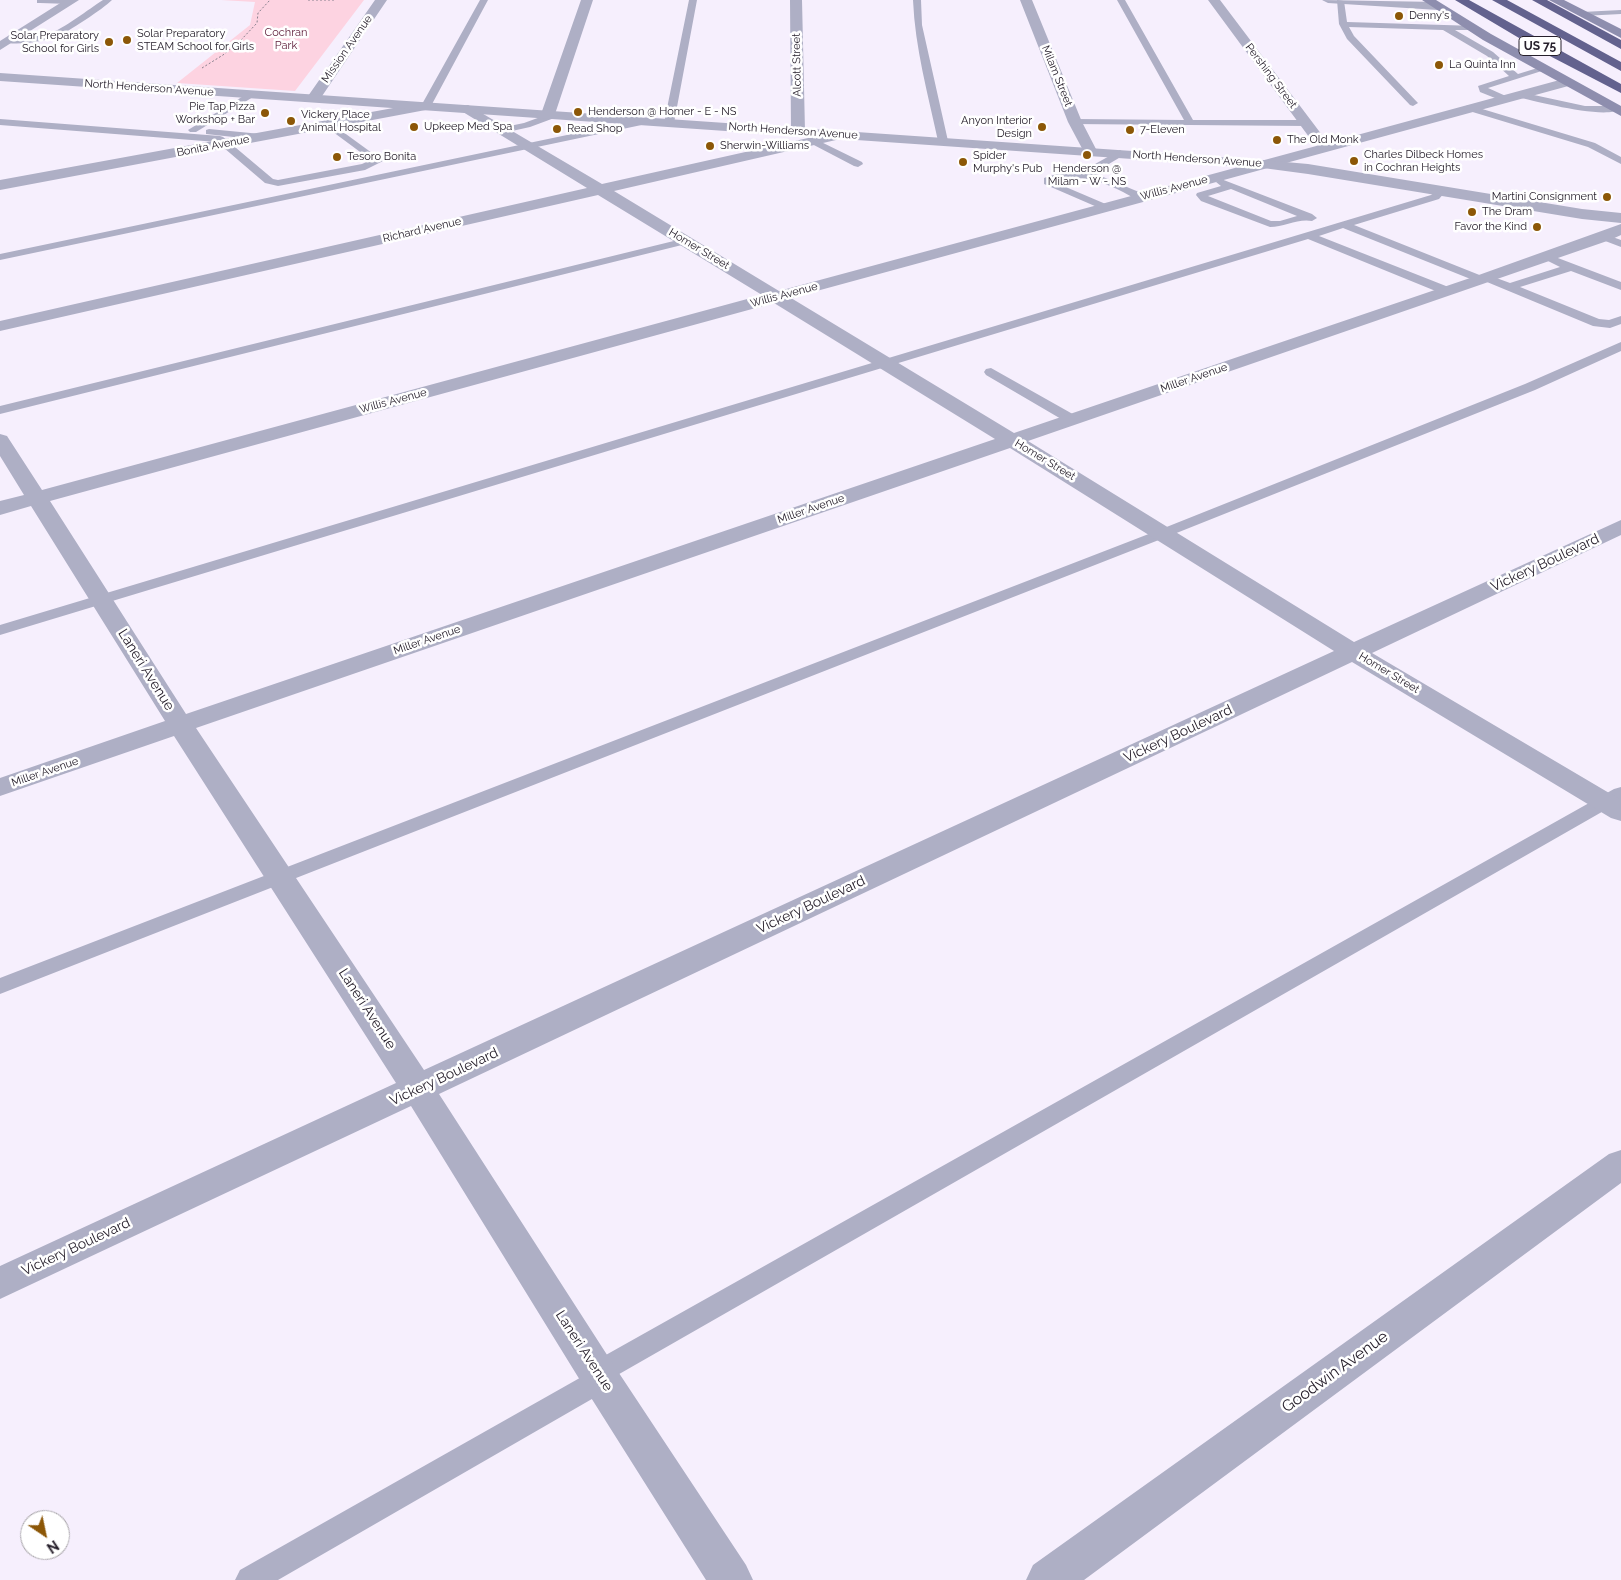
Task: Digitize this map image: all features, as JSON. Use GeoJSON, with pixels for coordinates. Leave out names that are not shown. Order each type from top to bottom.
{"type":"FeatureCollection","features":[{"type":"Feature","properties":{"kind":"highway","name":"US 75"},"geometry":{"type":"LineString","coordinates":[[1461,0],[1550,52],[1621,89]]}},
{"type":"Feature","properties":{"kind":"highway","name":"US 75"},"geometry":{"type":"LineString","coordinates":[[1498,0],[1621,67]]}},
{"type":"Feature","properties":{"kind":"highway"},"geometry":{"type":"LineString","coordinates":[[1538,0],[1621,45]]}},
{"type":"Feature","properties":{"kind":"main road"},"geometry":{"type":"LineString","coordinates":[[1555,0],[1621,34]]}},
{"type":"Feature","properties":{"kind":"main road"},"geometry":{"type":"LineString","coordinates":[[1433,3],[1473,28],[1618,110]]}},
{"type":"Feature","properties":{"kind":"street","name":"Mission Avenue"},"geometry":{"type":"LineString","coordinates":[[313,99],[381,0]]}},
{"type":"Feature","properties":{"kind":"street"},"geometry":{"type":"LineString","coordinates":[[551,114],[587,0]]}},
{"type":"Feature","properties":{"kind":"street","name":"Alcott Street"},"geometry":{"type":"LineString","coordinates":[[796,0],[798,131]]}},
{"type":"Feature","properties":{"kind":"street","name":"Milam Street"},"geometry":{"type":"LineString","coordinates":[[1026,0],[1075,122],[1090,151]]}},
{"type":"Feature","properties":{"kind":"street","name":"Pershing Street"},"geometry":{"type":"LineString","coordinates":[[1214,0],[1317,138],[1333,145]]}},
{"type":"Feature","properties":{"kind":"street"},"geometry":{"type":"LineString","coordinates":[[1331,0],[1433,3]]}},
{"type":"Feature","properties":{"kind":"street"},"geometry":{"type":"LineString","coordinates":[[4,44],[72,1]]}},
{"type":"Feature","properties":{"kind":"street","name":"North Henderson Avenue"},"geometry":{"type":"LineString","coordinates":[[0,77],[1263,164],[1308,169],[1582,214],[1621,218]]}},
{"type":"Feature","properties":{"kind":"street","name":"Willis Avenue"},"geometry":{"type":"LineString","coordinates":[[0,508],[1567,82]]}},
{"type":"Feature","properties":{"kind":"street","name":"Bonita Avenue"},"geometry":{"type":"LineString","coordinates":[[7,184],[426,106]]}},
{"type":"Feature","properties":{"kind":"street","name":"Homer Street"},"geometry":{"type":"LineString","coordinates":[[468,109],[778,296],[882,362],[1164,533],[1353,652],[1615,803]]}},
{"type":"Feature","properties":{"kind":"street","name":"Richard Avenue"},"geometry":{"type":"LineString","coordinates":[[0,326],[844,134]]}},
{"type":"Feature","properties":{"kind":"street"},"geometry":{"type":"LineString","coordinates":[[0,176],[7,177],[7,184]]}},
{"type":"Feature","properties":{"kind":"street","name":"North Henderson Avenue"},"geometry":{"type":"LineString","coordinates":[[1582,214],[1594,220],[1621,225]]}},
{"type":"Feature","properties":{"kind":"street","name":"Miller Avenue"},"geometry":{"type":"LineString","coordinates":[[0,787],[1546,257],[1613,241],[1621,229]]}},
{"type":"Feature","properties":{"kind":"street","name":"Laneri Avenue"},"geometry":{"type":"LineString","coordinates":[[0,440],[181,726],[281,876],[731,1580]]}},
{"type":"Feature","properties":{"kind":"street","name":"Vickery Boulevard"},"geometry":{"type":"LineString","coordinates":[[0,1283],[1621,527]]}},
{"type":"Feature","properties":{"kind":"street","name":"Goodwin Avenue"},"geometry":{"type":"LineString","coordinates":[[1048,1580],[1621,1164]]}},
{"type":"Feature","properties":{"kind":"lane"},"geometry":{"type":"LineString","coordinates":[[4,44],[54,35],[108,0]]}},
{"type":"Feature","properties":{"kind":"lane"},"geometry":{"type":"LineString","coordinates":[[426,106],[484,0]]}},
{"type":"Feature","properties":{"kind":"lane"},"geometry":{"type":"LineString","coordinates":[[669,122],[694,0]]}},
{"type":"Feature","properties":{"kind":"lane"},"geometry":{"type":"LineString","coordinates":[[917,0],[918,26],[943,141]]}},
{"type":"Feature","properties":{"kind":"lane"},"geometry":{"type":"LineString","coordinates":[[1121,0],[1190,122]]}},
{"type":"Feature","properties":{"kind":"lane"},"geometry":{"type":"LineString","coordinates":[[40,1],[72,1]]}},
{"type":"Feature","properties":{"kind":"lane"},"geometry":{"type":"LineString","coordinates":[[1340,1],[1343,24],[1350,37],[1413,103]]}},
{"type":"Feature","properties":{"kind":"lane"},"geometry":{"type":"LineString","coordinates":[[1599,4],[1619,12]]}},
{"type":"Feature","properties":{"kind":"lane"},"geometry":{"type":"LineString","coordinates":[[1582,14],[1619,12]]}},
{"type":"Feature","properties":{"kind":"lane"},"geometry":{"type":"LineString","coordinates":[[1343,24],[1473,28]]}},
{"type":"Feature","properties":{"kind":"lane"},"geometry":{"type":"LineString","coordinates":[[1444,27],[1490,54],[1515,76]]}},
{"type":"Feature","properties":{"kind":"lane"},"geometry":{"type":"LineString","coordinates":[[1505,99],[1483,90],[1483,86],[1544,69]]}},
{"type":"Feature","properties":{"kind":"lane"},"geometry":{"type":"LineString","coordinates":[[250,95],[193,130],[261,137]]}},
{"type":"Feature","properties":{"kind":"lane"},"geometry":{"type":"LineString","coordinates":[[1520,95],[1585,109],[1618,110]]}},
{"type":"Feature","properties":{"kind":"lane"},"geometry":{"type":"LineString","coordinates":[[1469,108],[1591,145],[1621,161]]}},
{"type":"Feature","properties":{"kind":"lane"},"geometry":{"type":"LineString","coordinates":[[503,130],[526,125],[551,114]]}},
{"type":"Feature","properties":{"kind":"lane"},"geometry":{"type":"LineString","coordinates":[[0,257],[648,121]]}},
{"type":"Feature","properties":{"kind":"lane"},"geometry":{"type":"LineString","coordinates":[[0,122],[220,139],[269,182],[278,183],[365,167],[378,161],[328,124]]}},
{"type":"Feature","properties":{"kind":"lane"},"geometry":{"type":"LineString","coordinates":[[1075,122],[1306,122]]}},
{"type":"Feature","properties":{"kind":"lane"},"geometry":{"type":"LineString","coordinates":[[812,141],[858,164]]}},
{"type":"Feature","properties":{"kind":"lane"},"geometry":{"type":"LineString","coordinates":[[1091,174],[1092,170],[1099,164],[1120,153]]}},
{"type":"Feature","properties":{"kind":"lane"},"geometry":{"type":"LineString","coordinates":[[1104,207],[1049,184],[1048,180],[1063,175],[1091,174],[1142,197]]}},
{"type":"Feature","properties":{"kind":"lane"},"geometry":{"type":"LineString","coordinates":[[1210,178],[1308,216],[1510,287],[1597,323],[1610,324],[1621,320]]}},
{"type":"Feature","properties":{"kind":"lane"},"geometry":{"type":"LineString","coordinates":[[1231,186],[1201,195],[1205,199],[1270,224],[1280,224],[1308,216]]}},
{"type":"Feature","properties":{"kind":"lane"},"geometry":{"type":"LineString","coordinates":[[0,630],[882,362],[1435,197],[1441,191]]}},
{"type":"Feature","properties":{"kind":"lane"},"geometry":{"type":"LineString","coordinates":[[1308,235],[1447,291]]}},
{"type":"Feature","properties":{"kind":"lane"},"geometry":{"type":"LineString","coordinates":[[0,410],[686,241]]}},
{"type":"Feature","properties":{"kind":"lane"},"geometry":{"type":"LineString","coordinates":[[1546,257],[1621,286]]}},
{"type":"Feature","properties":{"kind":"lane"},"geometry":{"type":"LineString","coordinates":[[1510,287],[1571,267]]}},
{"type":"Feature","properties":{"kind":"lane"},"geometry":{"type":"LineString","coordinates":[[0,986],[1164,533],[1530,387],[1621,346]]}},
{"type":"Feature","properties":{"kind":"lane"},"geometry":{"type":"LineString","coordinates":[[991,372],[1074,420]]}},
{"type":"Feature","properties":{"kind":"lane"},"geometry":{"type":"LineString","coordinates":[[250,1580],[599,1376],[1615,803]]}},
{"type":"Feature","properties":{"kind":"path"},"geometry":{"type":"LineString","coordinates":[[200,72],[241,40],[256,23],[258,13],[270,0]]}},
{"type":"Feature","properties":{"kind":"path"},"geometry":{"type":"LineString","coordinates":[[308,0],[334,0]]}},
{"type":"Feature","properties":{"kind":"green space","name":"Cochran Park"},"geometry":{"type":"Polygon","coordinates":[[[221,0],[364,0],[295,91],[177,83],[250,25],[255,2],[221,0]]]}},
{"type":"Feature","properties":{"kind":"place","name":"Denny's"},"geometry":{"type":"Point","coordinates":[1399,16]}},
{"type":"Feature","properties":{"kind":"place","name":"Solar Preparatory STEAM School for Girls"},"geometry":{"type":"Point","coordinates":[127,40]}},
{"type":"Feature","properties":{"kind":"place","name":"Solar Preparatory School for Girls"},"geometry":{"type":"Point","coordinates":[109,42]}},
{"type":"Feature","properties":{"kind":"place","name":"La Quinta Inn"},"geometry":{"type":"Point","coordinates":[1439,65]}},
{"type":"Feature","properties":{"kind":"place","name":"Henderson @ Homer - E - NS"},"geometry":{"type":"Point","coordinates":[578,112]}},
{"type":"Feature","properties":{"kind":"place","name":"Pie Tap Pizza Workshop + Bar"},"geometry":{"type":"Point","coordinates":[265,113]}},
{"type":"Feature","properties":{"kind":"place","name":"Vickery Place Animal Hospital"},"geometry":{"type":"Point","coordinates":[291,121]}},
{"type":"Feature","properties":{"kind":"place","name":"Upkeep Med Spa"},"geometry":{"type":"Point","coordinates":[414,127]}},
{"type":"Feature","properties":{"kind":"place","name":"Anyon Interior Design"},"geometry":{"type":"Point","coordinates":[1042,127]}},
{"type":"Feature","properties":{"kind":"place","name":"Read Shop"},"geometry":{"type":"Point","coordinates":[557,129]}},
{"type":"Feature","properties":{"kind":"place","name":"7-Eleven"},"geometry":{"type":"Point","coordinates":[1130,130]}},
{"type":"Feature","properties":{"kind":"place","name":"The Old Monk"},"geometry":{"type":"Point","coordinates":[1277,140]}},
{"type":"Feature","properties":{"kind":"place","name":"Sherwin-Williams"},"geometry":{"type":"Point","coordinates":[710,146]}},
{"type":"Feature","properties":{"kind":"place","name":"Henderson @ Milam - W - NS"},"geometry":{"type":"Point","coordinates":[1087,155]}},
{"type":"Feature","properties":{"kind":"place","name":"Tesoro Bonita"},"geometry":{"type":"Point","coordinates":[337,157]}},
{"type":"Feature","properties":{"kind":"place","name":"Charles Dilbeck Homes in Cochran Heights"},"geometry":{"type":"Point","coordinates":[1354,161]}},
{"type":"Feature","properties":{"kind":"place","name":"Spider Murphy's Pub"},"geometry":{"type":"Point","coordinates":[963,162]}},
{"type":"Feature","properties":{"kind":"place","name":"Martini Consignment"},"geometry":{"type":"Point","coordinates":[1607,197]}},
{"type":"Feature","properties":{"kind":"place","name":"The Dram"},"geometry":{"type":"Point","coordinates":[1472,212]}},
{"type":"Feature","properties":{"kind":"place","name":"Favor the Kind"},"geometry":{"type":"Point","coordinates":[1537,227]}}]}
